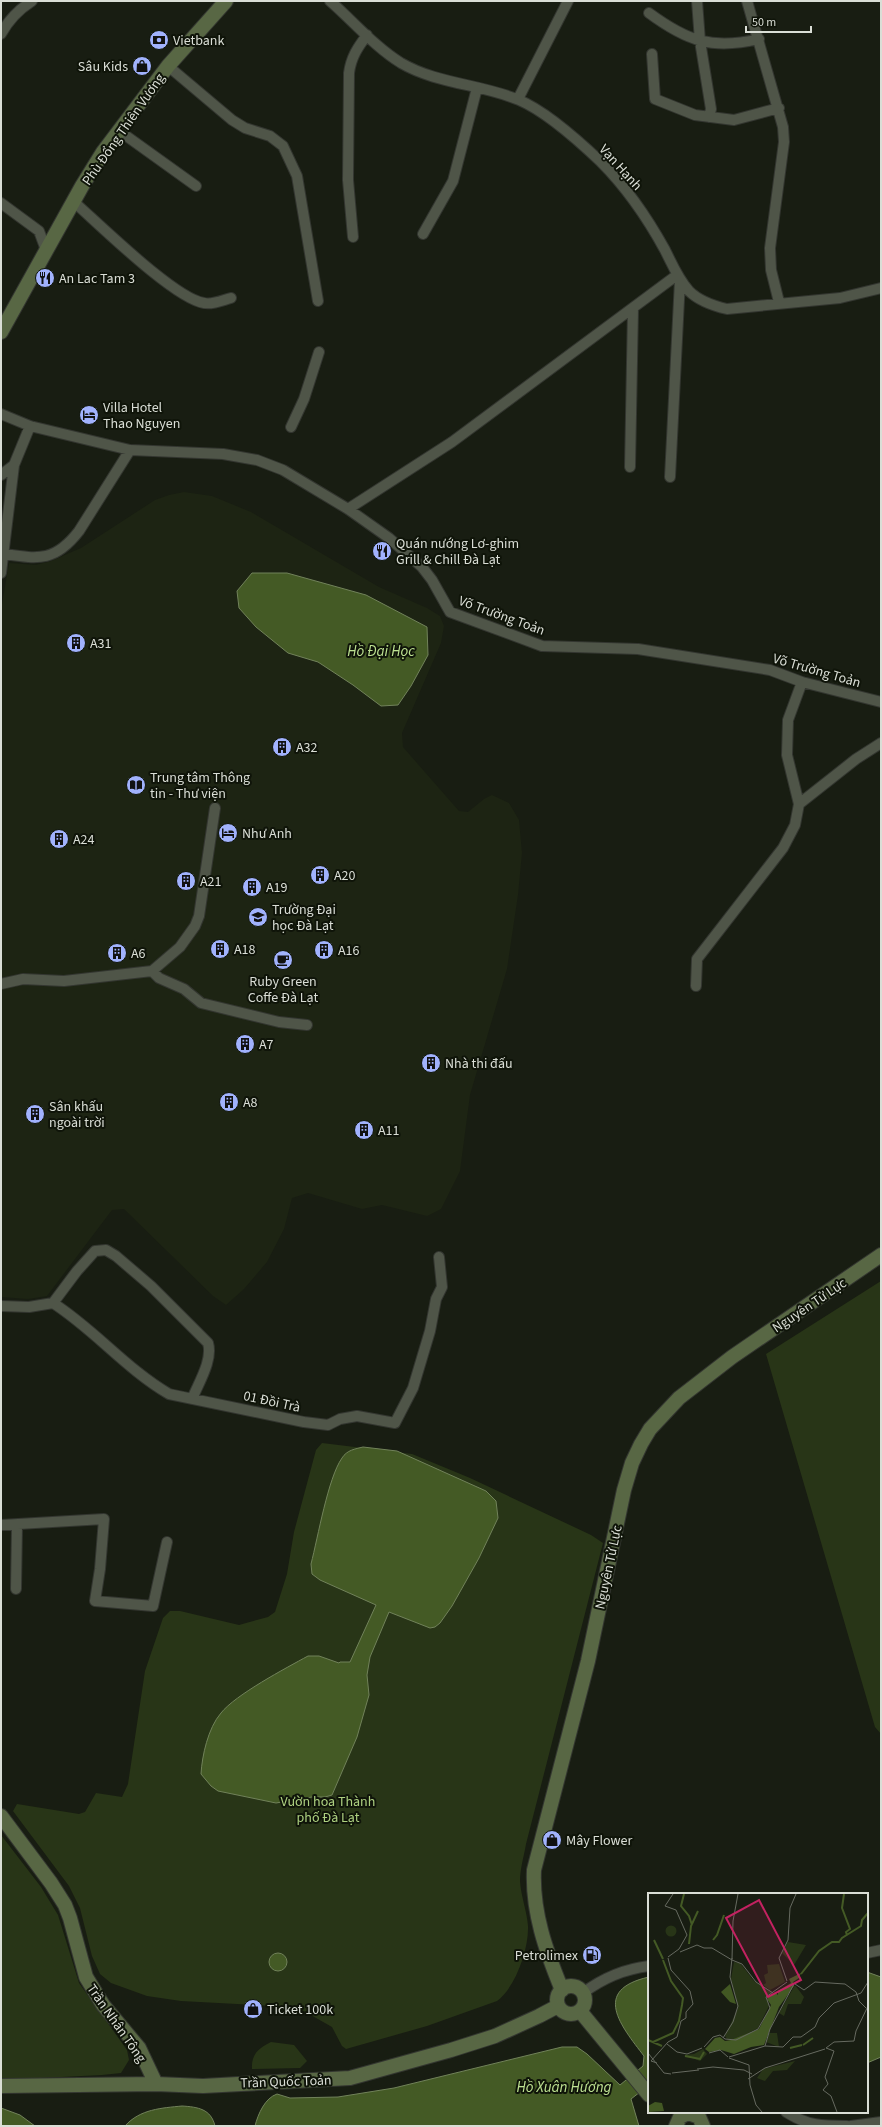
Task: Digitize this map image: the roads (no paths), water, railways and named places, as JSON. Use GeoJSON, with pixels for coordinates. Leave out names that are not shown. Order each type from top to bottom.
{"type":"FeatureCollection","features":[{"type":"Feature","properties":{"kind":"main road","name":"Phù Đổng Thiên Vương"},"geometry":{"type":"LineString","coordinates":[[1,332],[90,172],[118,130],[168,66],[226,1]]}},
{"type":"Feature","properties":{"kind":"main road","name":"Nguyên Tử Lực"},"geometry":{"type":"LineString","coordinates":[[562,1990],[543,1941],[535,1905],[534,1870],[586,1668],[632,1463],[650,1428],[679,1398],[732,1357],[881,1255]]}},
{"type":"Feature","properties":{"kind":"main road","name":"Trần Nhân Tông"},"geometry":{"type":"LineString","coordinates":[[1,1816],[52,1883],[65,1904],[86,1977],[103,2005],[139,2048],[156,2084]]}},
{"type":"Feature","properties":{"kind":"main road"},"geometry":{"type":"LineString","coordinates":[[573,1987],[583,1993],[584,2004],[580,2011],[567,2014],[558,2006],[557,1997],[562,1990],[573,1987]]}},
{"type":"Feature","properties":{"kind":"main road","name":"Trần Quốc Toản"},"geometry":{"type":"LineString","coordinates":[[1,2086],[156,2084],[203,2086],[350,2078],[495,2036],[558,2006]]}},
{"type":"Feature","properties":{"kind":"main road"},"geometry":{"type":"LineString","coordinates":[[580,2011],[648,2094]]}},
{"type":"Feature","properties":{"kind":"main road"},"geometry":{"type":"LineString","coordinates":[[679,2117],[699,2117],[703,2126]]}},
{"type":"Feature","properties":{"kind":"street"},"geometry":{"type":"LineString","coordinates":[[1,34],[9,20],[22,7],[32,1]]}},
{"type":"Feature","properties":{"kind":"street","name":"Vạn Hạnh"},"geometry":{"type":"LineString","coordinates":[[330,1],[382,49],[413,69],[518,99],[544,115],[601,163],[624,188],[649,224],[679,278],[690,293],[716,307],[727,309],[779,302],[840,298],[881,288]]}},
{"type":"Feature","properties":{"kind":"street"},"geometry":{"type":"LineString","coordinates":[[518,99],[568,1]]}},
{"type":"Feature","properties":{"kind":"street"},"geometry":{"type":"LineString","coordinates":[[697,1],[700,42],[711,109],[709,117]]}},
{"type":"Feature","properties":{"kind":"street"},"geometry":{"type":"LineString","coordinates":[[747,1],[779,108],[784,142],[770,248],[771,270],[779,302]]}},
{"type":"Feature","properties":{"kind":"street"},"geometry":{"type":"LineString","coordinates":[[649,13],[666,25],[700,42],[739,44],[758,39]]}},
{"type":"Feature","properties":{"kind":"street"},"geometry":{"type":"LineString","coordinates":[[353,237],[348,180],[349,73],[350,61],[367,35]]}},
{"type":"Feature","properties":{"kind":"street"},"geometry":{"type":"LineString","coordinates":[[652,54],[655,99],[695,115],[734,120],[779,108]]}},
{"type":"Feature","properties":{"kind":"street"},"geometry":{"type":"LineString","coordinates":[[168,66],[232,120],[245,128],[270,136],[283,146],[297,176],[318,301]]}},
{"type":"Feature","properties":{"kind":"street"},"geometry":{"type":"LineString","coordinates":[[422,234],[453,181],[477,88]]}},
{"type":"Feature","properties":{"kind":"street"},"geometry":{"type":"LineString","coordinates":[[118,130],[196,186]]}},
{"type":"Feature","properties":{"kind":"street"},"geometry":{"type":"LineString","coordinates":[[74,202],[148,268],[189,298],[204,303],[231,298]]}},
{"type":"Feature","properties":{"kind":"street"},"geometry":{"type":"LineString","coordinates":[[1,203],[39,231],[46,250]]}},
{"type":"Feature","properties":{"kind":"street"},"geometry":{"type":"LineString","coordinates":[[348,509],[452,442],[633,309],[679,278]]}},
{"type":"Feature","properties":{"kind":"street"},"geometry":{"type":"LineString","coordinates":[[670,477],[679,278]]}},
{"type":"Feature","properties":{"kind":"street"},"geometry":{"type":"LineString","coordinates":[[630,467],[633,309]]}},
{"type":"Feature","properties":{"kind":"street"},"geometry":{"type":"LineString","coordinates":[[291,427],[304,399],[319,352]]}},
{"type":"Feature","properties":{"kind":"street","name":"Võ Trường Toản"},"geometry":{"type":"LineString","coordinates":[[1,414],[30,426],[130,450],[223,454],[257,460],[283,470],[348,509],[389,538],[422,568],[432,580],[450,612],[542,646],[638,648],[770,670],[802,682],[881,702]]}},
{"type":"Feature","properties":{"kind":"street"},"geometry":{"type":"LineString","coordinates":[[1,573],[14,465],[30,426]]}},
{"type":"Feature","properties":{"kind":"street"},"geometry":{"type":"LineString","coordinates":[[4,554],[42,558],[58,552],[71,542],[130,450]]}},
{"type":"Feature","properties":{"kind":"street"},"geometry":{"type":"LineString","coordinates":[[1,474],[14,465]]}},
{"type":"Feature","properties":{"kind":"street"},"geometry":{"type":"LineString","coordinates":[[696,986],[697,958],[783,848],[795,825],[799,804],[787,755],[788,720],[802,682]]}},
{"type":"Feature","properties":{"kind":"street"},"geometry":{"type":"LineString","coordinates":[[799,804],[856,759],[881,743]]}},
{"type":"Feature","properties":{"kind":"street"},"geometry":{"type":"LineString","coordinates":[[1,984],[23,979],[64,981],[152,971],[180,947],[197,921],[215,808]]}},
{"type":"Feature","properties":{"kind":"street"},"geometry":{"type":"LineString","coordinates":[[152,971],[159,978],[184,990],[201,1003],[279,1022],[307,1025]]}},
{"type":"Feature","properties":{"kind":"street"},"geometry":{"type":"LineString","coordinates":[[1,1306],[29,1307],[53,1303],[76,1272],[95,1251],[106,1250],[116,1256],[151,1286],[208,1343],[210,1350],[208,1360],[192,1399]]}},
{"type":"Feature","properties":{"kind":"street","name":"01 Đồi Trà"},"geometry":{"type":"LineString","coordinates":[[53,1303],[78,1319],[150,1383],[169,1394],[304,1422],[328,1424],[340,1419],[358,1416],[394,1423],[413,1388],[430,1331],[436,1299],[442,1287],[439,1257]]}},
{"type":"Feature","properties":{"kind":"street"},"geometry":{"type":"LineString","coordinates":[[1,1525],[104,1519],[100,1569],[95,1601],[153,1606],[167,1542]]}},
{"type":"Feature","properties":{"kind":"street"},"geometry":{"type":"LineString","coordinates":[[16,1589],[17,1525]]}},
{"type":"Feature","properties":{"kind":"street"},"geometry":{"type":"LineString","coordinates":[[868,1953],[881,1950]]}},
{"type":"Feature","properties":{"kind":"street"},"geometry":{"type":"LineString","coordinates":[[583,1993],[604,1978],[628,1970],[648,1966]]}},
{"type":"Feature","properties":{"kind":"street"},"geometry":{"type":"LineString","coordinates":[[788,2113],[797,2119],[815,2126],[847,2126]]}},
{"type":"Feature","properties":{"kind":"street"},"geometry":{"type":"LineString","coordinates":[[851,2126],[881,2122]]}},
{"type":"Feature","properties":{"kind":"water","name":"Hồ Đại Học"},"geometry":{"type":"Polygon","coordinates":[[[252,573],[287,573],[366,595],[427,627],[428,655],[411,686],[398,705],[381,706],[318,662],[288,653],[256,627],[239,608],[237,591],[252,573]]]}},
{"type":"Feature","properties":{"kind":"water"},"geometry":{"type":"Polygon","coordinates":[[[363,1447],[397,1451],[486,1491],[496,1501],[498,1518],[479,1558],[452,1606],[440,1623],[435,1627],[430,1628],[389,1612],[370,1657],[367,1675],[369,1695],[357,1737],[332,1795],[276,1803],[218,1791],[211,1786],[201,1774],[206,1742],[216,1719],[221,1713],[237,1698],[249,1690],[308,1656],[319,1656],[339,1663],[350,1662],[376,1605],[320,1580],[312,1574],[311,1564],[328,1493],[337,1467],[346,1453],[363,1447]]]}},
{"type":"Feature","properties":{"kind":"water"},"geometry":{"type":"Polygon","coordinates":[[[278,1953],[284,1956],[287,1962],[284,1968],[278,1971],[272,1968],[269,1962],[272,1956],[278,1953]]]}},
{"type":"Feature","properties":{"kind":"water"},"geometry":{"type":"Polygon","coordinates":[[[868,1972],[881,1977],[881,2057],[868,2063],[868,1972]]]}},
{"type":"Feature","properties":{"kind":"water","name":"Hồ Xuân Hương"},"geometry":{"type":"Polygon","coordinates":[[[648,1977],[648,2086],[631,2099],[639,2126],[255,2126],[258,2116],[266,2103],[277,2094],[290,2098],[338,2097],[394,2088],[562,2047],[577,2047],[587,2054],[620,2085],[643,2066],[644,2056],[627,2033],[616,2010],[616,2000],[621,1991],[631,1983],[648,1977]]]}},
{"type":"Feature","properties":{"kind":"water"},"geometry":{"type":"Polygon","coordinates":[[[182,2106],[198,2108],[207,2112],[213,2120],[215,2126],[125,2126],[137,2116],[152,2110],[182,2106]]]}},
{"type":"Feature","properties":{"kind":"water"},"geometry":{"type":"Polygon","coordinates":[[[1,2108],[20,2115],[35,2126],[1,2126],[1,2108]]]}},
{"type":"Feature","properties":{"kind":"place","name":"Vietbank"},"geometry":{"type":"Point","coordinates":[159,40]}},
{"type":"Feature","properties":{"kind":"place","name":"Sâu Kids"},"geometry":{"type":"Point","coordinates":[142,66]}},
{"type":"Feature","properties":{"kind":"place","name":"An Lac Tam 3"},"geometry":{"type":"Point","coordinates":[45,278]}},
{"type":"Feature","properties":{"kind":"place","name":"Villa Hotel Thao Nguyen"},"geometry":{"type":"Point","coordinates":[89,415]}},
{"type":"Feature","properties":{"kind":"place","name":"Quán nướng Lơ-ghim Grill & Chill Đà Lạt"},"geometry":{"type":"Point","coordinates":[382,551]}},
{"type":"Feature","properties":{"kind":"place","name":"A31"},"geometry":{"type":"Point","coordinates":[76,643]}},
{"type":"Feature","properties":{"kind":"place","name":"A32"},"geometry":{"type":"Point","coordinates":[282,747]}},
{"type":"Feature","properties":{"kind":"place","name":"Trung tâm Thông tin - Thư viện"},"geometry":{"type":"Point","coordinates":[136,785]}},
{"type":"Feature","properties":{"kind":"place","name":"Như Anh"},"geometry":{"type":"Point","coordinates":[228,833]}},
{"type":"Feature","properties":{"kind":"place","name":"A24"},"geometry":{"type":"Point","coordinates":[59,839]}},
{"type":"Feature","properties":{"kind":"place","name":"A20"},"geometry":{"type":"Point","coordinates":[320,875]}},
{"type":"Feature","properties":{"kind":"place","name":"A21"},"geometry":{"type":"Point","coordinates":[186,881]}},
{"type":"Feature","properties":{"kind":"place","name":"A19"},"geometry":{"type":"Point","coordinates":[252,887]}},
{"type":"Feature","properties":{"kind":"place","name":"Trường Đại học Đà Lạt"},"geometry":{"type":"Point","coordinates":[258,917]}},
{"type":"Feature","properties":{"kind":"place","name":"A18"},"geometry":{"type":"Point","coordinates":[220,949]}},
{"type":"Feature","properties":{"kind":"place","name":"A16"},"geometry":{"type":"Point","coordinates":[324,950]}},
{"type":"Feature","properties":{"kind":"place","name":"A6"},"geometry":{"type":"Point","coordinates":[117,953]}},
{"type":"Feature","properties":{"kind":"place","name":"Ruby Green Coffe Đà Lạt"},"geometry":{"type":"Point","coordinates":[283,960]}},
{"type":"Feature","properties":{"kind":"place","name":"A7"},"geometry":{"type":"Point","coordinates":[245,1044]}},
{"type":"Feature","properties":{"kind":"place","name":"Nhà thi đấu"},"geometry":{"type":"Point","coordinates":[431,1063]}},
{"type":"Feature","properties":{"kind":"place","name":"A8"},"geometry":{"type":"Point","coordinates":[229,1102]}},
{"type":"Feature","properties":{"kind":"place","name":"Sân khấu ngoài trời"},"geometry":{"type":"Point","coordinates":[35,1114]}},
{"type":"Feature","properties":{"kind":"place","name":"A11"},"geometry":{"type":"Point","coordinates":[364,1130]}},
{"type":"Feature","properties":{"kind":"place","name":"Mây Flower"},"geometry":{"type":"Point","coordinates":[552,1840]}},
{"type":"Feature","properties":{"kind":"place","name":"Petrolimex"},"geometry":{"type":"Point","coordinates":[592,1955]}},
{"type":"Feature","properties":{"kind":"place","name":"Ticket 100k"},"geometry":{"type":"Point","coordinates":[253,2009]}},
{"type":"Feature","properties":{"kind":"park label","name":"Vườn hoa Thành phố Đà Lạt"},"geometry":{"type":"Point","coordinates":[328,1810]}}]}
